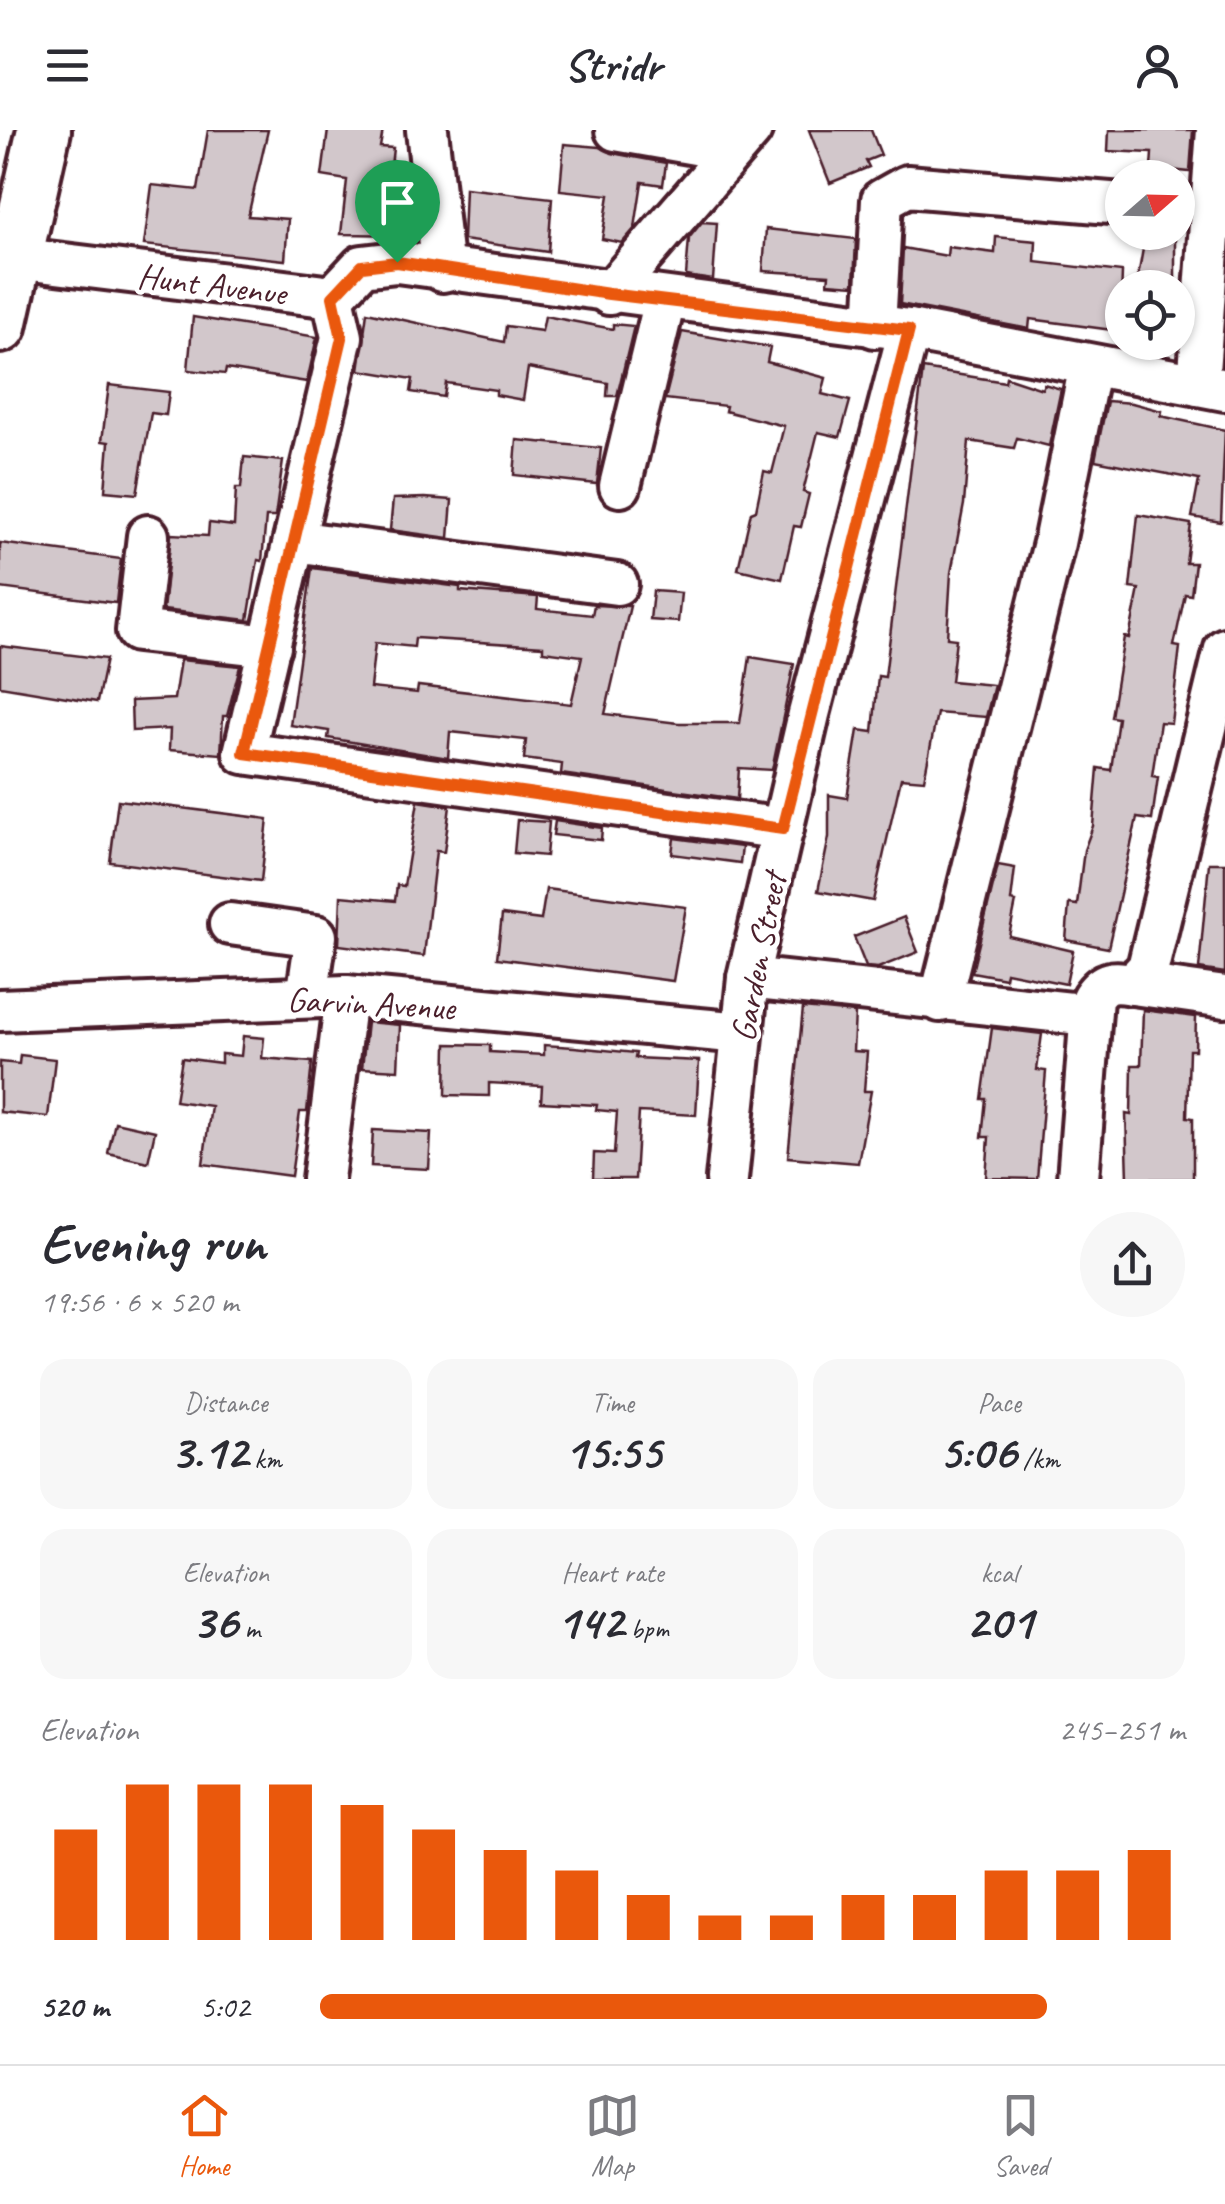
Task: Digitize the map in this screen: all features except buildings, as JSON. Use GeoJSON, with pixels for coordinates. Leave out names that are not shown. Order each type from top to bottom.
{"type":"FeatureCollection","features":[{"type":"Feature","properties":{"kind":"main road"},"geometry":{"type":"LineString","coordinates":[[0,326],[44,130]]}},
{"type":"Feature","properties":{"kind":"street"},"geometry":{"type":"LineString","coordinates":[[427,130],[443,271]]}},
{"type":"Feature","properties":{"kind":"street"},"geometry":{"type":"LineString","coordinates":[[616,130],[740,140]]}},
{"type":"Feature","properties":{"kind":"street"},"geometry":{"type":"LineString","coordinates":[[1195,203],[1216,130]]}},
{"type":"Feature","properties":{"kind":"street"},"geometry":{"type":"LineString","coordinates":[[609,294],[740,140]]}},
{"type":"Feature","properties":{"kind":"street","name":"Garden Street"},"geometry":{"type":"LineString","coordinates":[[727,1179],[748,978],[892,328],[882,200],[907,186],[1105,203]]}},
{"type":"Feature","properties":{"kind":"street"},"geometry":{"type":"LineString","coordinates":[[1195,229],[1212,388]]}},
{"type":"Feature","properties":{"kind":"street","name":"Hunt Avenue"},"geometry":{"type":"LineString","coordinates":[[15,258],[333,297],[362,266],[397,262],[609,294],[892,328],[1212,388]]}},
{"type":"Feature","properties":{"kind":"street"},"geometry":{"type":"LineString","coordinates":[[333,297],[342,338],[244,753],[783,829]]}},
{"type":"Feature","properties":{"kind":"street"},"geometry":{"type":"LineString","coordinates":[[620,486],[665,300]]}},
{"type":"Feature","properties":{"kind":"street"},"geometry":{"type":"LineString","coordinates":[[940,1001],[1054,543],[1090,365]]}},
{"type":"Feature","properties":{"kind":"street"},"geometry":{"type":"LineString","coordinates":[[148,536],[137,631],[270,646]]}},
{"type":"Feature","properties":{"kind":"street"},"geometry":{"type":"LineString","coordinates":[[294,541],[617,584]]}},
{"type":"Feature","properties":{"kind":"street"},"geometry":{"type":"LineString","coordinates":[[1134,984],[1148,968],[1225,650]]}},
{"type":"Feature","properties":{"kind":"street"},"geometry":{"type":"LineString","coordinates":[[230,924],[316,936],[327,996],[323,1179]]}},
{"type":"Feature","properties":{"kind":"street"},"geometry":{"type":"LineString","coordinates":[[748,978],[1090,1015]]}},
{"type":"Feature","properties":{"kind":"street"},"geometry":{"type":"LineString","coordinates":[[1078,1179],[1092,998],[1101,985],[1112,981],[1225,996]]}},
{"type":"Feature","properties":{"kind":"street","name":"Garvin Avenue"},"geometry":{"type":"LineString","coordinates":[[0,1010],[327,996],[742,1033]]}},
{"type":"Feature","properties":{"kind":"route"},"geometry":{"type":"LineString","coordinates":[[397,262],[609,294],[909,330],[783,829],[244,753],[342,338],[333,297],[362,266],[397,262]]}}]}
